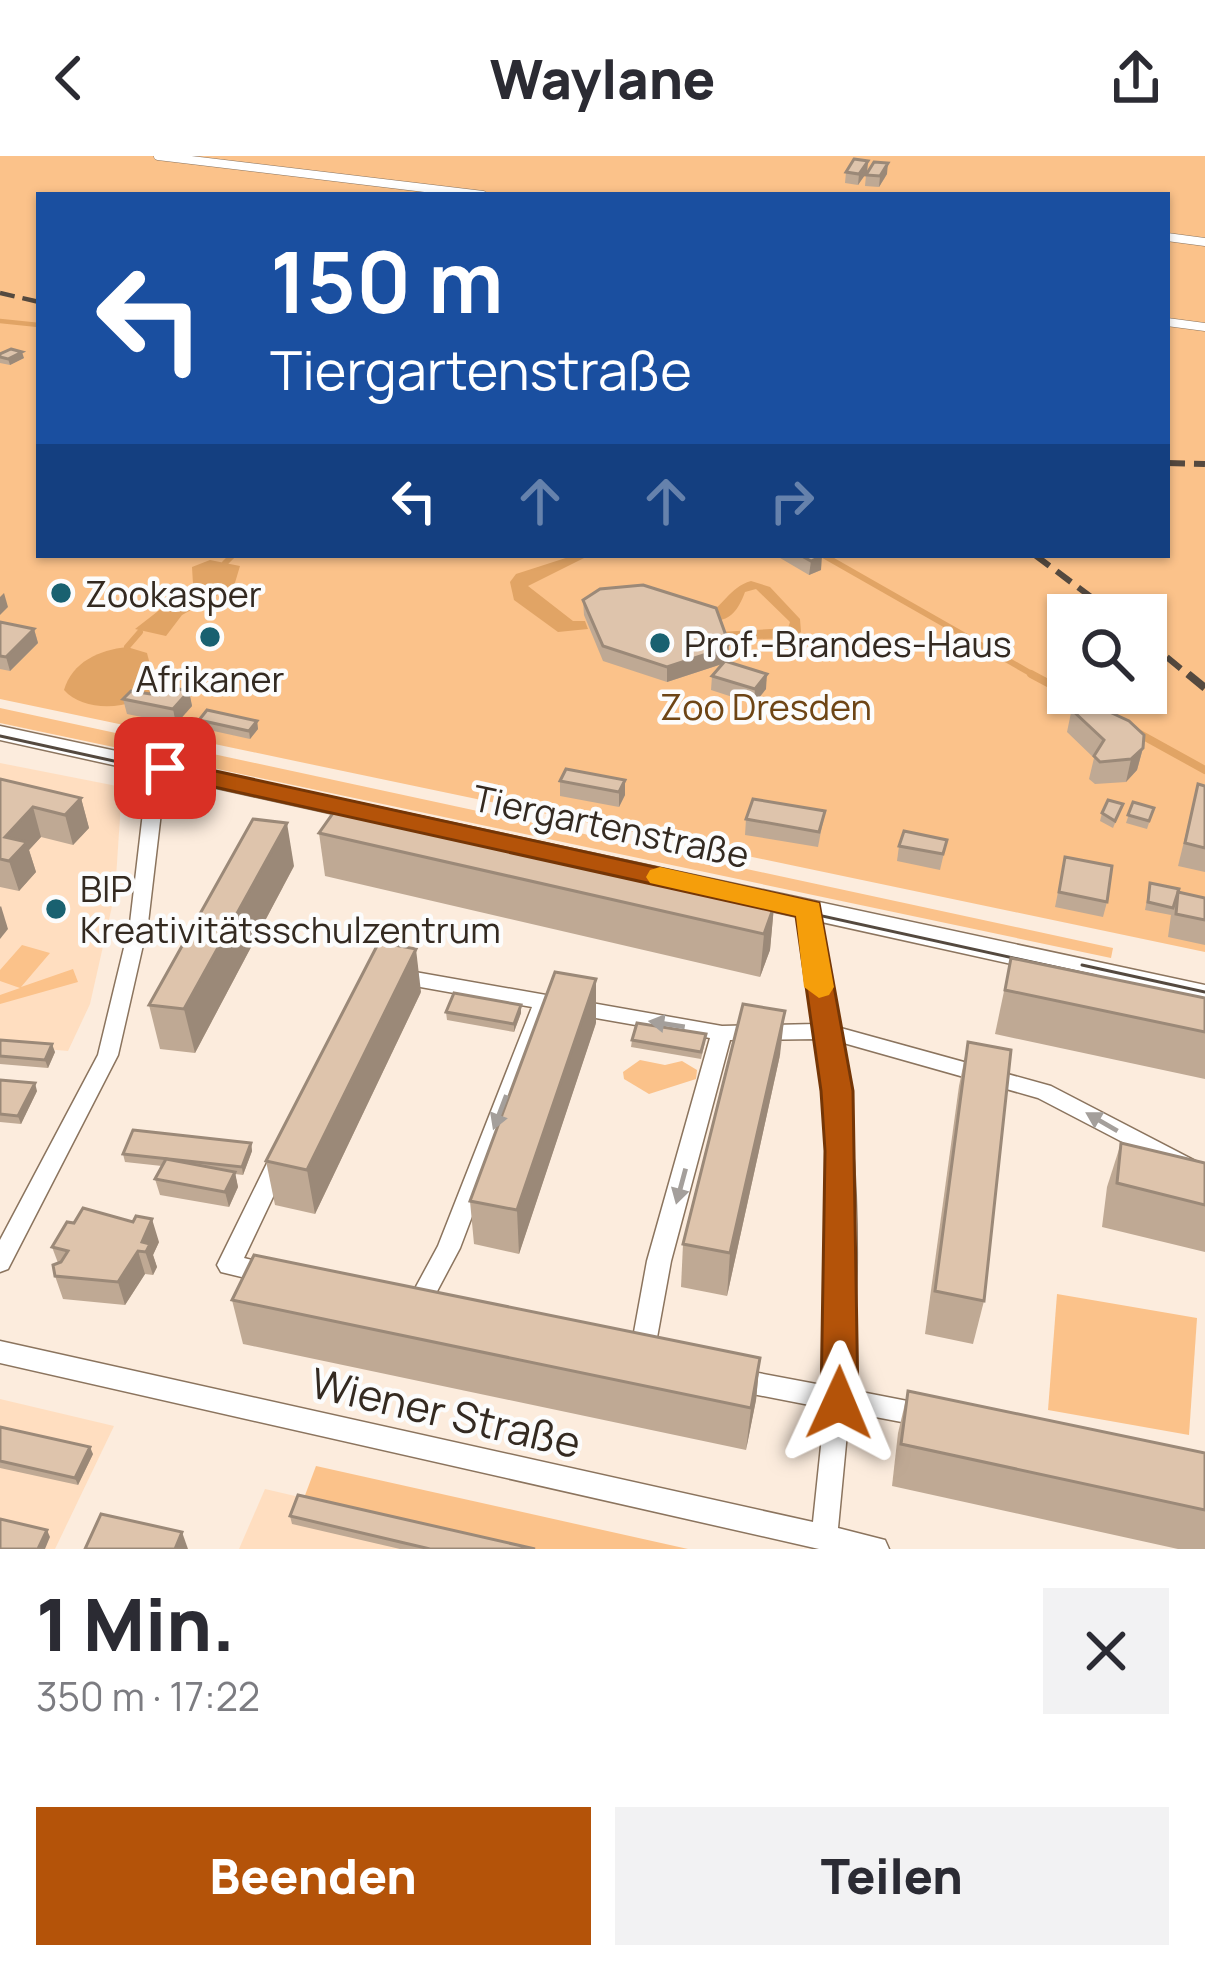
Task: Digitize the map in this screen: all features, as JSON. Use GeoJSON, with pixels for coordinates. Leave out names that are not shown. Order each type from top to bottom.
{"type":"FeatureCollection","features":[{"type":"Feature","properties":{"kind":"main road","name":"Tiergartenstraße"},"geometry":{"type":"LineString","coordinates":[[0,733],[1205,996]]}},
{"type":"Feature","properties":{"kind":"street"},"geometry":{"type":"LineString","coordinates":[[158,156],[458,192]]}},
{"type":"Feature","properties":{"kind":"street"},"geometry":{"type":"LineString","coordinates":[[1170,238],[1205,242]]}},
{"type":"Feature","properties":{"kind":"street"},"geometry":{"type":"LineString","coordinates":[[1170,322],[1205,326]]}},
{"type":"Feature","properties":{"kind":"street"},"geometry":{"type":"LineString","coordinates":[[0,1262],[108,1055],[141,912],[155,787],[165,768]]}},
{"type":"Feature","properties":{"kind":"street"},"geometry":{"type":"LineString","coordinates":[[809,910],[837,1091],[841,1151],[839,1403],[824,1537]]}},
{"type":"Feature","properties":{"kind":"street"},"geometry":{"type":"LineString","coordinates":[[383,974],[722,1033],[826,1031],[1044,1092],[1205,1177]]}},
{"type":"Feature","properties":{"kind":"street"},"geometry":{"type":"LineString","coordinates":[[416,1307],[449,1248],[543,1003]]}},
{"type":"Feature","properties":{"kind":"street"},"geometry":{"type":"LineString","coordinates":[[609,1351],[651,1360],[659,1261],[722,1033]]}},
{"type":"Feature","properties":{"kind":"street"},"geometry":{"type":"LineString","coordinates":[[292,1132],[229,1265],[300,1281]]}},
{"type":"Feature","properties":{"kind":"street","name":"Wiener Straße"},"geometry":{"type":"LineString","coordinates":[[0,1352],[876,1549]]}},
{"type":"Feature","properties":{"kind":"street"},"geometry":{"type":"LineString","coordinates":[[719,1376],[945,1420]]}},
{"type":"Feature","properties":{"kind":"shaded area"},"geometry":{"type":"Polygon","coordinates":[[[566,558],[584,558],[528,586],[573,621],[585,621],[588,629],[558,632],[514,600],[510,582],[516,574],[566,558]]]}},
{"type":"Feature","properties":{"kind":"shaded area"},"geometry":{"type":"Polygon","coordinates":[[[210,560],[240,566],[234,586],[182,615],[166,636],[135,629],[193,584],[192,567],[210,560]]]}},
{"type":"Feature","properties":{"kind":"shaded area"},"geometry":{"type":"Polygon","coordinates":[[[751,581],[770,587],[800,619],[801,632],[793,638],[723,640],[720,632],[788,628],[790,622],[756,589],[745,592],[730,616],[702,618],[751,581]]]}},
{"type":"Feature","properties":{"kind":"shaded area"},"geometry":{"type":"Polygon","coordinates":[[[127,647],[147,653],[156,688],[147,695],[124,705],[97,706],[64,690],[73,672],[88,659],[127,647]]]}},
{"type":"Feature","properties":{"kind":"shaded area","name":"BIP Kreativitätsschulzentrum"},"geometry":{"type":"Polygon","coordinates":[[[0,763],[122,787],[115,893],[90,1004],[68,1051],[0,1045],[0,763]]]}},
{"type":"Feature","properties":{"kind":"shaded area"},"geometry":{"type":"Polygon","coordinates":[[[0,1399],[114,1426],[55,1549],[0,1549],[0,1399]]]}},
{"type":"Feature","properties":{"kind":"shaded area"},"geometry":{"type":"Polygon","coordinates":[[[265,1489],[524,1549],[239,1549],[265,1489]]]}},
{"type":"Feature","properties":{"kind":"green space","name":"Zoo Dresden"},"geometry":{"type":"Polygon","coordinates":[[[0,156],[1205,156],[1205,952],[0,699],[0,156]]]}},
{"type":"Feature","properties":{"kind":"green space"},"geometry":{"type":"Polygon","coordinates":[[[0,708],[1113,948],[1111,958],[0,723],[0,708]]]}},
{"type":"Feature","properties":{"kind":"green space"},"geometry":{"type":"Polygon","coordinates":[[[22,945],[50,953],[21,987],[73,969],[78,982],[0,1004],[0,995],[20,988],[0,981],[0,970],[22,945]]]}},
{"type":"Feature","properties":{"kind":"green space"},"geometry":{"type":"Polygon","coordinates":[[[640,1060],[665,1065],[682,1061],[697,1070],[696,1079],[649,1094],[624,1079],[623,1072],[640,1060]]]}},
{"type":"Feature","properties":{"kind":"green space"},"geometry":{"type":"Polygon","coordinates":[[[1057,1294],[1197,1318],[1189,1435],[1048,1410],[1057,1294]]]}},
{"type":"Feature","properties":{"kind":"green space"},"geometry":{"type":"Polygon","coordinates":[[[316,1466],[688,1549],[524,1549],[304,1498],[316,1466]]]}},
{"type":"Feature","properties":{"kind":"building"},"geometry":{"type":"Polygon","coordinates":[[[854,159],[868,161],[859,174],[846,172],[854,159]]]}},
{"type":"Feature","properties":{"kind":"building"},"geometry":{"type":"Polygon","coordinates":[[[874,162],[888,163],[880,176],[866,175],[874,162]]]}},
{"type":"Feature","properties":{"kind":"building"},"geometry":{"type":"Polygon","coordinates":[[[11,349],[22,352],[8,359],[0,357],[0,354],[11,349]]]}},
{"type":"Feature","properties":{"kind":"building","name":"Prof.-Brandes-Haus"},"geometry":{"type":"Polygon","coordinates":[[[643,585],[716,608],[729,644],[667,667],[603,646],[583,600],[600,589],[643,585]]]}},
{"type":"Feature","properties":{"kind":"building"},"geometry":{"type":"Polygon","coordinates":[[[0,622],[34,629],[6,657],[0,656],[0,622]]]}},
{"type":"Feature","properties":{"kind":"building"},"geometry":{"type":"Polygon","coordinates":[[[725,661],[767,674],[755,689],[712,676],[725,661]]]}},
{"type":"Feature","properties":{"kind":"building"},"geometry":{"type":"Polygon","coordinates":[[[158,685],[189,691],[173,709],[123,699],[131,691],[150,694],[158,685]]]}},
{"type":"Feature","properties":{"kind":"building"},"geometry":{"type":"Polygon","coordinates":[[[207,710],[257,721],[249,731],[199,720],[207,710]]]}},
{"type":"Feature","properties":{"kind":"building"},"geometry":{"type":"Polygon","coordinates":[[[1076,714],[1114,714],[1144,735],[1143,748],[1131,759],[1100,762],[1094,756],[1104,740],[1076,714]]]}},
{"type":"Feature","properties":{"kind":"building"},"geometry":{"type":"Polygon","coordinates":[[[566,769],[625,780],[619,792],[560,781],[566,769]]]}},
{"type":"Feature","properties":{"kind":"building"},"geometry":{"type":"Polygon","coordinates":[[[0,779],[81,798],[65,815],[33,807],[5,837],[27,842],[9,861],[0,859],[0,779]]]}},
{"type":"Feature","properties":{"kind":"building"},"geometry":{"type":"Polygon","coordinates":[[[1198,784],[1205,786],[1205,848],[1185,843],[1198,784]]]}},
{"type":"Feature","properties":{"kind":"building"},"geometry":{"type":"Polygon","coordinates":[[[753,799],[825,811],[819,832],[746,819],[753,799]]]}},
{"type":"Feature","properties":{"kind":"building"},"geometry":{"type":"Polygon","coordinates":[[[1108,800],[1123,804],[1115,821],[1102,813],[1108,800]]]}},
{"type":"Feature","properties":{"kind":"building"},"geometry":{"type":"Polygon","coordinates":[[[1133,802],[1154,808],[1149,821],[1128,815],[1133,802]]]}},
{"type":"Feature","properties":{"kind":"building"},"geometry":{"type":"Polygon","coordinates":[[[336,809],[774,906],[764,934],[319,833],[336,809]]]}},
{"type":"Feature","properties":{"kind":"building"},"geometry":{"type":"Polygon","coordinates":[[[253,819],[287,823],[184,1009],[149,1005],[253,819]]]}},
{"type":"Feature","properties":{"kind":"building"},"geometry":{"type":"Polygon","coordinates":[[[904,831],[947,840],[943,854],[899,846],[904,831]]]}},
{"type":"Feature","properties":{"kind":"building"},"geometry":{"type":"Polygon","coordinates":[[[1065,857],[1112,866],[1107,902],[1059,892],[1065,857]]]}},
{"type":"Feature","properties":{"kind":"building"},"geometry":{"type":"Polygon","coordinates":[[[1150,883],[1179,889],[1173,908],[1148,902],[1150,883]]]}},
{"type":"Feature","properties":{"kind":"building"},"geometry":{"type":"Polygon","coordinates":[[[1178,892],[1205,898],[1205,920],[1176,914],[1178,892]]]}},
{"type":"Feature","properties":{"kind":"building"},"geometry":{"type":"Polygon","coordinates":[[[379,942],[416,949],[307,1170],[266,1161],[379,942]]]}},
{"type":"Feature","properties":{"kind":"building"},"geometry":{"type":"Polygon","coordinates":[[[1011,958],[1205,998],[1205,1032],[1005,990],[1011,958]]]}},
{"type":"Feature","properties":{"kind":"building"},"geometry":{"type":"Polygon","coordinates":[[[555,972],[596,979],[517,1210],[470,1201],[555,972]]]}},
{"type":"Feature","properties":{"kind":"building"},"geometry":{"type":"Polygon","coordinates":[[[454,993],[521,1005],[514,1024],[446,1012],[454,993]]]}},
{"type":"Feature","properties":{"kind":"building"},"geometry":{"type":"Polygon","coordinates":[[[743,1004],[785,1011],[730,1253],[683,1244],[743,1004]]]}},
{"type":"Feature","properties":{"kind":"building"},"geometry":{"type":"Polygon","coordinates":[[[637,1023],[706,1034],[701,1052],[632,1040],[637,1023]]]}},
{"type":"Feature","properties":{"kind":"building"},"geometry":{"type":"Polygon","coordinates":[[[0,1040],[52,1044],[45,1060],[0,1056],[0,1040]]]}},
{"type":"Feature","properties":{"kind":"building"},"geometry":{"type":"Polygon","coordinates":[[[968,1042],[1011,1050],[984,1301],[935,1291],[968,1042]]]}},
{"type":"Feature","properties":{"kind":"building"},"geometry":{"type":"Polygon","coordinates":[[[0,1080],[35,1083],[18,1116],[0,1114],[0,1080]]]}},
{"type":"Feature","properties":{"kind":"building"},"geometry":{"type":"Polygon","coordinates":[[[133,1130],[251,1143],[242,1167],[123,1154],[133,1130]]]}},
{"type":"Feature","properties":{"kind":"building"},"geometry":{"type":"Polygon","coordinates":[[[1121,1143],[1205,1163],[1205,1205],[1117,1183],[1121,1143]]]}},
{"type":"Feature","properties":{"kind":"building"},"geometry":{"type":"Polygon","coordinates":[[[166,1159],[235,1172],[225,1192],[155,1179],[166,1159]]]}},
{"type":"Feature","properties":{"kind":"building"},"geometry":{"type":"Polygon","coordinates":[[[83,1208],[133,1222],[136,1216],[152,1219],[142,1242],[150,1244],[146,1252],[138,1251],[118,1282],[55,1276],[53,1265],[68,1251],[52,1247],[67,1222],[74,1223],[83,1208]]]}},
{"type":"Feature","properties":{"kind":"building"},"geometry":{"type":"Polygon","coordinates":[[[254,1255],[760,1358],[751,1408],[232,1300],[254,1255]]]}},
{"type":"Feature","properties":{"kind":"building"},"geometry":{"type":"Polygon","coordinates":[[[908,1391],[1205,1453],[1205,1510],[901,1444],[908,1391]]]}},
{"type":"Feature","properties":{"kind":"building"},"geometry":{"type":"Polygon","coordinates":[[[0,1427],[90,1447],[75,1478],[0,1461],[0,1427]]]}},
{"type":"Feature","properties":{"kind":"building"},"geometry":{"type":"Polygon","coordinates":[[[298,1495],[535,1549],[430,1549],[290,1516],[298,1495]]]}},
{"type":"Feature","properties":{"kind":"building"},"geometry":{"type":"Polygon","coordinates":[[[101,1514],[182,1532],[175,1549],[85,1549],[101,1514]]]}},
{"type":"Feature","properties":{"kind":"building"},"geometry":{"type":"Polygon","coordinates":[[[0,1519],[47,1530],[38,1549],[0,1549],[0,1519]]]}},
{"type":"Feature","properties":{"kind":"waterway"},"geometry":{"type":"LineString","coordinates":[[0,321],[36,325]]}},
{"type":"Feature","properties":{"kind":"waterway"},"geometry":{"type":"LineString","coordinates":[[225,563],[230,558]]}},
{"type":"Feature","properties":{"kind":"waterway"},"geometry":{"type":"LineString","coordinates":[[828,558],[1037,677]]}},
{"type":"Feature","properties":{"kind":"waterway"},"geometry":{"type":"LineString","coordinates":[[127,647],[140,632]]}},
{"type":"Feature","properties":{"kind":"waterway"},"geometry":{"type":"LineString","coordinates":[[1031,674],[1047,683]]}},
{"type":"Feature","properties":{"kind":"waterway"},"geometry":{"type":"LineString","coordinates":[[1138,733],[1205,770]]}},
{"type":"Feature","properties":{"kind":"tram line"},"geometry":{"type":"LineString","coordinates":[[0,736],[369,817]]}},
{"type":"Feature","properties":{"kind":"tram line"},"geometry":{"type":"LineString","coordinates":[[355,807],[513,842]]}},
{"type":"Feature","properties":{"kind":"tram line"},"geometry":{"type":"LineString","coordinates":[[498,845],[1096,976]]}},
{"type":"Feature","properties":{"kind":"tram line"},"geometry":{"type":"LineString","coordinates":[[1082,965],[1205,992]]}},
{"type":"Feature","properties":{"kind":"railway"},"geometry":{"type":"LineString","coordinates":[[0,293],[36,301]]}},
{"type":"Feature","properties":{"kind":"railway"},"geometry":{"type":"LineString","coordinates":[[1170,463],[1205,464]]}},
{"type":"Feature","properties":{"kind":"railway"},"geometry":{"type":"LineString","coordinates":[[1039,558],[1087,594]]}},
{"type":"Feature","properties":{"kind":"railway"},"geometry":{"type":"LineString","coordinates":[[1167,657],[1191,677]]}},
{"type":"Feature","properties":{"kind":"railway"},"geometry":{"type":"LineString","coordinates":[[1188,674],[1205,688]]}},
{"type":"Feature","properties":{"kind":"slow traffic"},"geometry":{"type":"LineString","coordinates":[[660,877],[809,910],[819,987]]}},
{"type":"Feature","properties":{"kind":"place","name":"Zookasper"},"geometry":{"type":"Point","coordinates":[61,593]}},
{"type":"Feature","properties":{"kind":"place","name":"Afrikaner"},"geometry":{"type":"Point","coordinates":[210,637]}},
{"type":"Feature","properties":{"kind":"place","name":"Prof.-Brandes-Haus"},"geometry":{"type":"Point","coordinates":[660,643]}},
{"type":"Feature","properties":{"kind":"place","name":"BIP Kreativitätsschulzentrum"},"geometry":{"type":"Point","coordinates":[56,909]}},
{"type":"Feature","properties":{"kind":"route"},"geometry":{"type":"LineString","coordinates":[[165,768],[809,910],[837,1091],[841,1151],[839,1403]]}}]}
